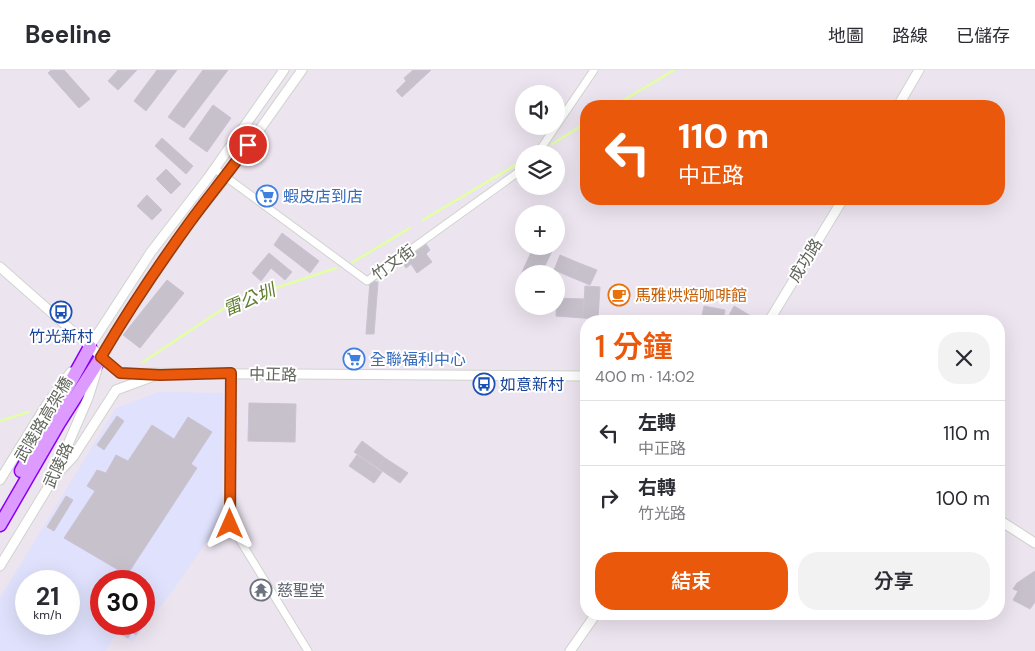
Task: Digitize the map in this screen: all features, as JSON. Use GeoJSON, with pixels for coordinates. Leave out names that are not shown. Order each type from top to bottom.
{"type":"FeatureCollection","features":[{"type":"Feature","properties":{"kind":"highway","name":"武陵路高架橋"},"geometry":{"type":"LineString","coordinates":[[0,509],[90,347]]}},
{"type":"Feature","properties":{"kind":"highway","name":"武陵路高架橋"},"geometry":{"type":"LineString","coordinates":[[0,525],[59,423],[101,357]]}},
{"type":"Feature","properties":{"kind":"street"},"geometry":{"type":"LineString","coordinates":[[0,480],[47,404],[90,347],[151,252],[214,169],[284,70]]}},
{"type":"Feature","properties":{"kind":"street","name":"武陵路"},"geometry":{"type":"LineString","coordinates":[[0,566],[53,479],[88,398],[101,357],[124,318],[191,221],[226,177],[302,70]]}},
{"type":"Feature","properties":{"kind":"street"},"geometry":{"type":"LineString","coordinates":[[565,113],[594,70]]}},
{"type":"Feature","properties":{"kind":"street"},"geometry":{"type":"LineString","coordinates":[[902,100],[919,70]]}},
{"type":"Feature","properties":{"kind":"street","name":"竹文街"},"geometry":{"type":"LineString","coordinates":[[214,169],[367,281],[515,174]]}},
{"type":"Feature","properties":{"kind":"street","name":"成功路"},"geometry":{"type":"LineString","coordinates":[[773,315],[839,205]]}},
{"type":"Feature","properties":{"kind":"street","name":"中正路"},"geometry":{"type":"LineString","coordinates":[[0,267],[120,373],[160,375],[231,373],[363,376],[580,376]]}},
{"type":"Feature","properties":{"kind":"street"},"geometry":{"type":"LineString","coordinates":[[231,373],[230,524],[308,651]]}},
{"type":"Feature","properties":{"kind":"street"},"geometry":{"type":"LineString","coordinates":[[53,479],[73,457],[116,390],[160,375]]}},
{"type":"Feature","properties":{"kind":"street"},"geometry":{"type":"LineString","coordinates":[[1005,524],[1035,542]]}},
{"type":"Feature","properties":{"kind":"street"},"geometry":{"type":"LineString","coordinates":[[570,651],[592,620]]}},
{"type":"Feature","properties":{"kind":"shaded area"},"geometry":{"type":"Polygon","coordinates":[[[159,392],[223,393],[222,519],[174,589],[155,613],[155,570],[90,570],[90,635],[115,635],[106,651],[0,651],[0,598],[15,573],[15,635],[80,635],[80,570],[17,570],[116,408],[159,392]]]}},
{"type":"Feature","properties":{"kind":"shaded area"},"geometry":{"type":"Polygon","coordinates":[[[122,635],[138,635],[132,642],[122,635]]]}},
{"type":"Feature","properties":{"kind":"building"},"geometry":{"type":"Polygon","coordinates":[[[51,70],[64,70],[90,99],[79,108],[48,73],[51,70]]]}},
{"type":"Feature","properties":{"kind":"building"},"geometry":{"type":"Polygon","coordinates":[[[118,70],[137,70],[118,90],[108,81],[118,70]]]}},
{"type":"Feature","properties":{"kind":"building"},"geometry":{"type":"Polygon","coordinates":[[[157,70],[177,70],[146,111],[134,101],[157,70]]]}},
{"type":"Feature","properties":{"kind":"building"},"geometry":{"type":"Polygon","coordinates":[[[203,70],[228,70],[184,128],[168,117],[203,70]]]}},
{"type":"Feature","properties":{"kind":"building"},"geometry":{"type":"Polygon","coordinates":[[[413,70],[431,70],[402,97],[396,91],[406,81],[404,78],[413,70]]]}},
{"type":"Feature","properties":{"kind":"building"},"geometry":{"type":"Polygon","coordinates":[[[213,105],[231,118],[207,152],[189,139],[213,105]]]}},
{"type":"Feature","properties":{"kind":"building"},"geometry":{"type":"Polygon","coordinates":[[[162,138],[193,166],[186,174],[155,146],[162,138]]]}},
{"type":"Feature","properties":{"kind":"building"},"geometry":{"type":"Polygon","coordinates":[[[166,169],[181,184],[171,194],[156,179],[166,169]]]}},
{"type":"Feature","properties":{"kind":"building"},"geometry":{"type":"Polygon","coordinates":[[[147,195],[162,210],[152,220],[137,206],[147,195]]]}},
{"type":"Feature","properties":{"kind":"building"},"geometry":{"type":"Polygon","coordinates":[[[282,233],[319,261],[310,273],[274,245],[282,233]]]}},
{"type":"Feature","properties":{"kind":"building"},"geometry":{"type":"Polygon","coordinates":[[[426,244],[430,250],[426,254],[432,262],[417,273],[411,264],[406,268],[401,261],[426,244]]]}},
{"type":"Feature","properties":{"kind":"building"},"geometry":{"type":"Polygon","coordinates":[[[269,253],[292,272],[285,280],[271,268],[261,281],[252,273],[269,253]]]}},
{"type":"Feature","properties":{"kind":"building"},"geometry":{"type":"Polygon","coordinates":[[[530,255],[550,255],[545,265],[525,265],[530,255]]]}},
{"type":"Feature","properties":{"kind":"building"},"geometry":{"type":"Polygon","coordinates":[[[560,255],[579,263],[573,278],[565,275],[565,265],[556,265],[560,255]]]}},
{"type":"Feature","properties":{"kind":"building"},"geometry":{"type":"Polygon","coordinates":[[[579,263],[597,270],[590,285],[573,278],[579,263]]]}},
{"type":"Feature","properties":{"kind":"building"},"geometry":{"type":"Polygon","coordinates":[[[167,280],[184,293],[140,348],[123,335],[167,280]]]}},
{"type":"Feature","properties":{"kind":"building"},"geometry":{"type":"Polygon","coordinates":[[[370,281],[378,282],[374,334],[366,334],[370,281]]]}},
{"type":"Feature","properties":{"kind":"building"},"geometry":{"type":"Polygon","coordinates":[[[585,286],[600,287],[598,315],[583,315],[585,286]]]}},
{"type":"Feature","properties":{"kind":"building"},"geometry":{"type":"Polygon","coordinates":[[[565,298],[584,299],[583,315],[580,315],[580,318],[556,316],[565,315],[565,298]]]}},
{"type":"Feature","properties":{"kind":"building"},"geometry":{"type":"Polygon","coordinates":[[[704,306],[725,310],[724,315],[702,315],[704,306]]]}},
{"type":"Feature","properties":{"kind":"building"},"geometry":{"type":"Polygon","coordinates":[[[734,306],[749,315],[729,315],[734,306]]]}},
{"type":"Feature","properties":{"kind":"building"},"geometry":{"type":"Polygon","coordinates":[[[249,403],[296,404],[295,442],[248,441],[249,403]]]}},
{"type":"Feature","properties":{"kind":"building"},"geometry":{"type":"Polygon","coordinates":[[[117,416],[124,421],[104,450],[97,445],[117,416]]]}},
{"type":"Feature","properties":{"kind":"building"},"geometry":{"type":"Polygon","coordinates":[[[188,417],[212,432],[191,464],[197,468],[130,570],[118,570],[64,538],[95,491],[87,486],[97,470],[106,473],[116,455],[128,461],[152,425],[174,439],[188,417]]]}},
{"type":"Feature","properties":{"kind":"building"},"geometry":{"type":"Polygon","coordinates":[[[362,441],[385,458],[378,468],[354,452],[362,441]]]}},
{"type":"Feature","properties":{"kind":"building"},"geometry":{"type":"Polygon","coordinates":[[[357,455],[382,472],[374,483],[349,466],[357,455]]]}},
{"type":"Feature","properties":{"kind":"building"},"geometry":{"type":"Polygon","coordinates":[[[385,458],[408,473],[400,483],[378,468],[385,458]]]}},
{"type":"Feature","properties":{"kind":"building"},"geometry":{"type":"Polygon","coordinates":[[[66,496],[73,500],[54,531],[47,527],[66,496]]]}},
{"type":"Feature","properties":{"kind":"building"},"geometry":{"type":"Polygon","coordinates":[[[1035,571],[1035,602],[1030,609],[1013,600],[1018,591],[1013,589],[1017,583],[1035,571]]]}},
{"type":"Feature","properties":{"kind":"waterway","name":"雷公圳"},"geometry":{"type":"LineString","coordinates":[[624,100],[674,70]]}},
{"type":"Feature","properties":{"kind":"waterway","name":"雷公圳"},"geometry":{"type":"LineString","coordinates":[[552,144],[580,127]]}},
{"type":"Feature","properties":{"kind":"waterway","name":"雷公圳"},"geometry":{"type":"LineString","coordinates":[[423,220],[515,165]]}},
{"type":"Feature","properties":{"kind":"waterway","name":"雷公圳"},"geometry":{"type":"LineString","coordinates":[[353,262],[410,228]]}},
{"type":"Feature","properties":{"kind":"waterway","name":"雷公圳"},"geometry":{"type":"LineString","coordinates":[[143,362],[233,302],[336,268]]}},
{"type":"Feature","properties":{"kind":"waterway","name":"雷公圳"},"geometry":{"type":"LineString","coordinates":[[0,421],[28,412]]}},
{"type":"Feature","properties":{"kind":"place","name":"蝦皮店到店"},"geometry":{"type":"Point","coordinates":[267,196]}},
{"type":"Feature","properties":{"kind":"place","name":"馬雅烘焙咖啡館"},"geometry":{"type":"Point","coordinates":[619,295]}},
{"type":"Feature","properties":{"kind":"place","name":"竹光新村"},"geometry":{"type":"Point","coordinates":[61,312]}},
{"type":"Feature","properties":{"kind":"place","name":"全聯福利中心"},"geometry":{"type":"Point","coordinates":[354,359]}},
{"type":"Feature","properties":{"kind":"place","name":"如意新村"},"geometry":{"type":"Point","coordinates":[484,384]}},
{"type":"Feature","properties":{"kind":"place","name":"慈聖堂"},"geometry":{"type":"Point","coordinates":[261,590]}},
{"type":"Feature","properties":{"kind":"route"},"geometry":{"type":"LineString","coordinates":[[230,524],[231,373],[160,375],[120,373],[101,357],[124,318],[191,221],[226,177],[248,145]]}}]}
